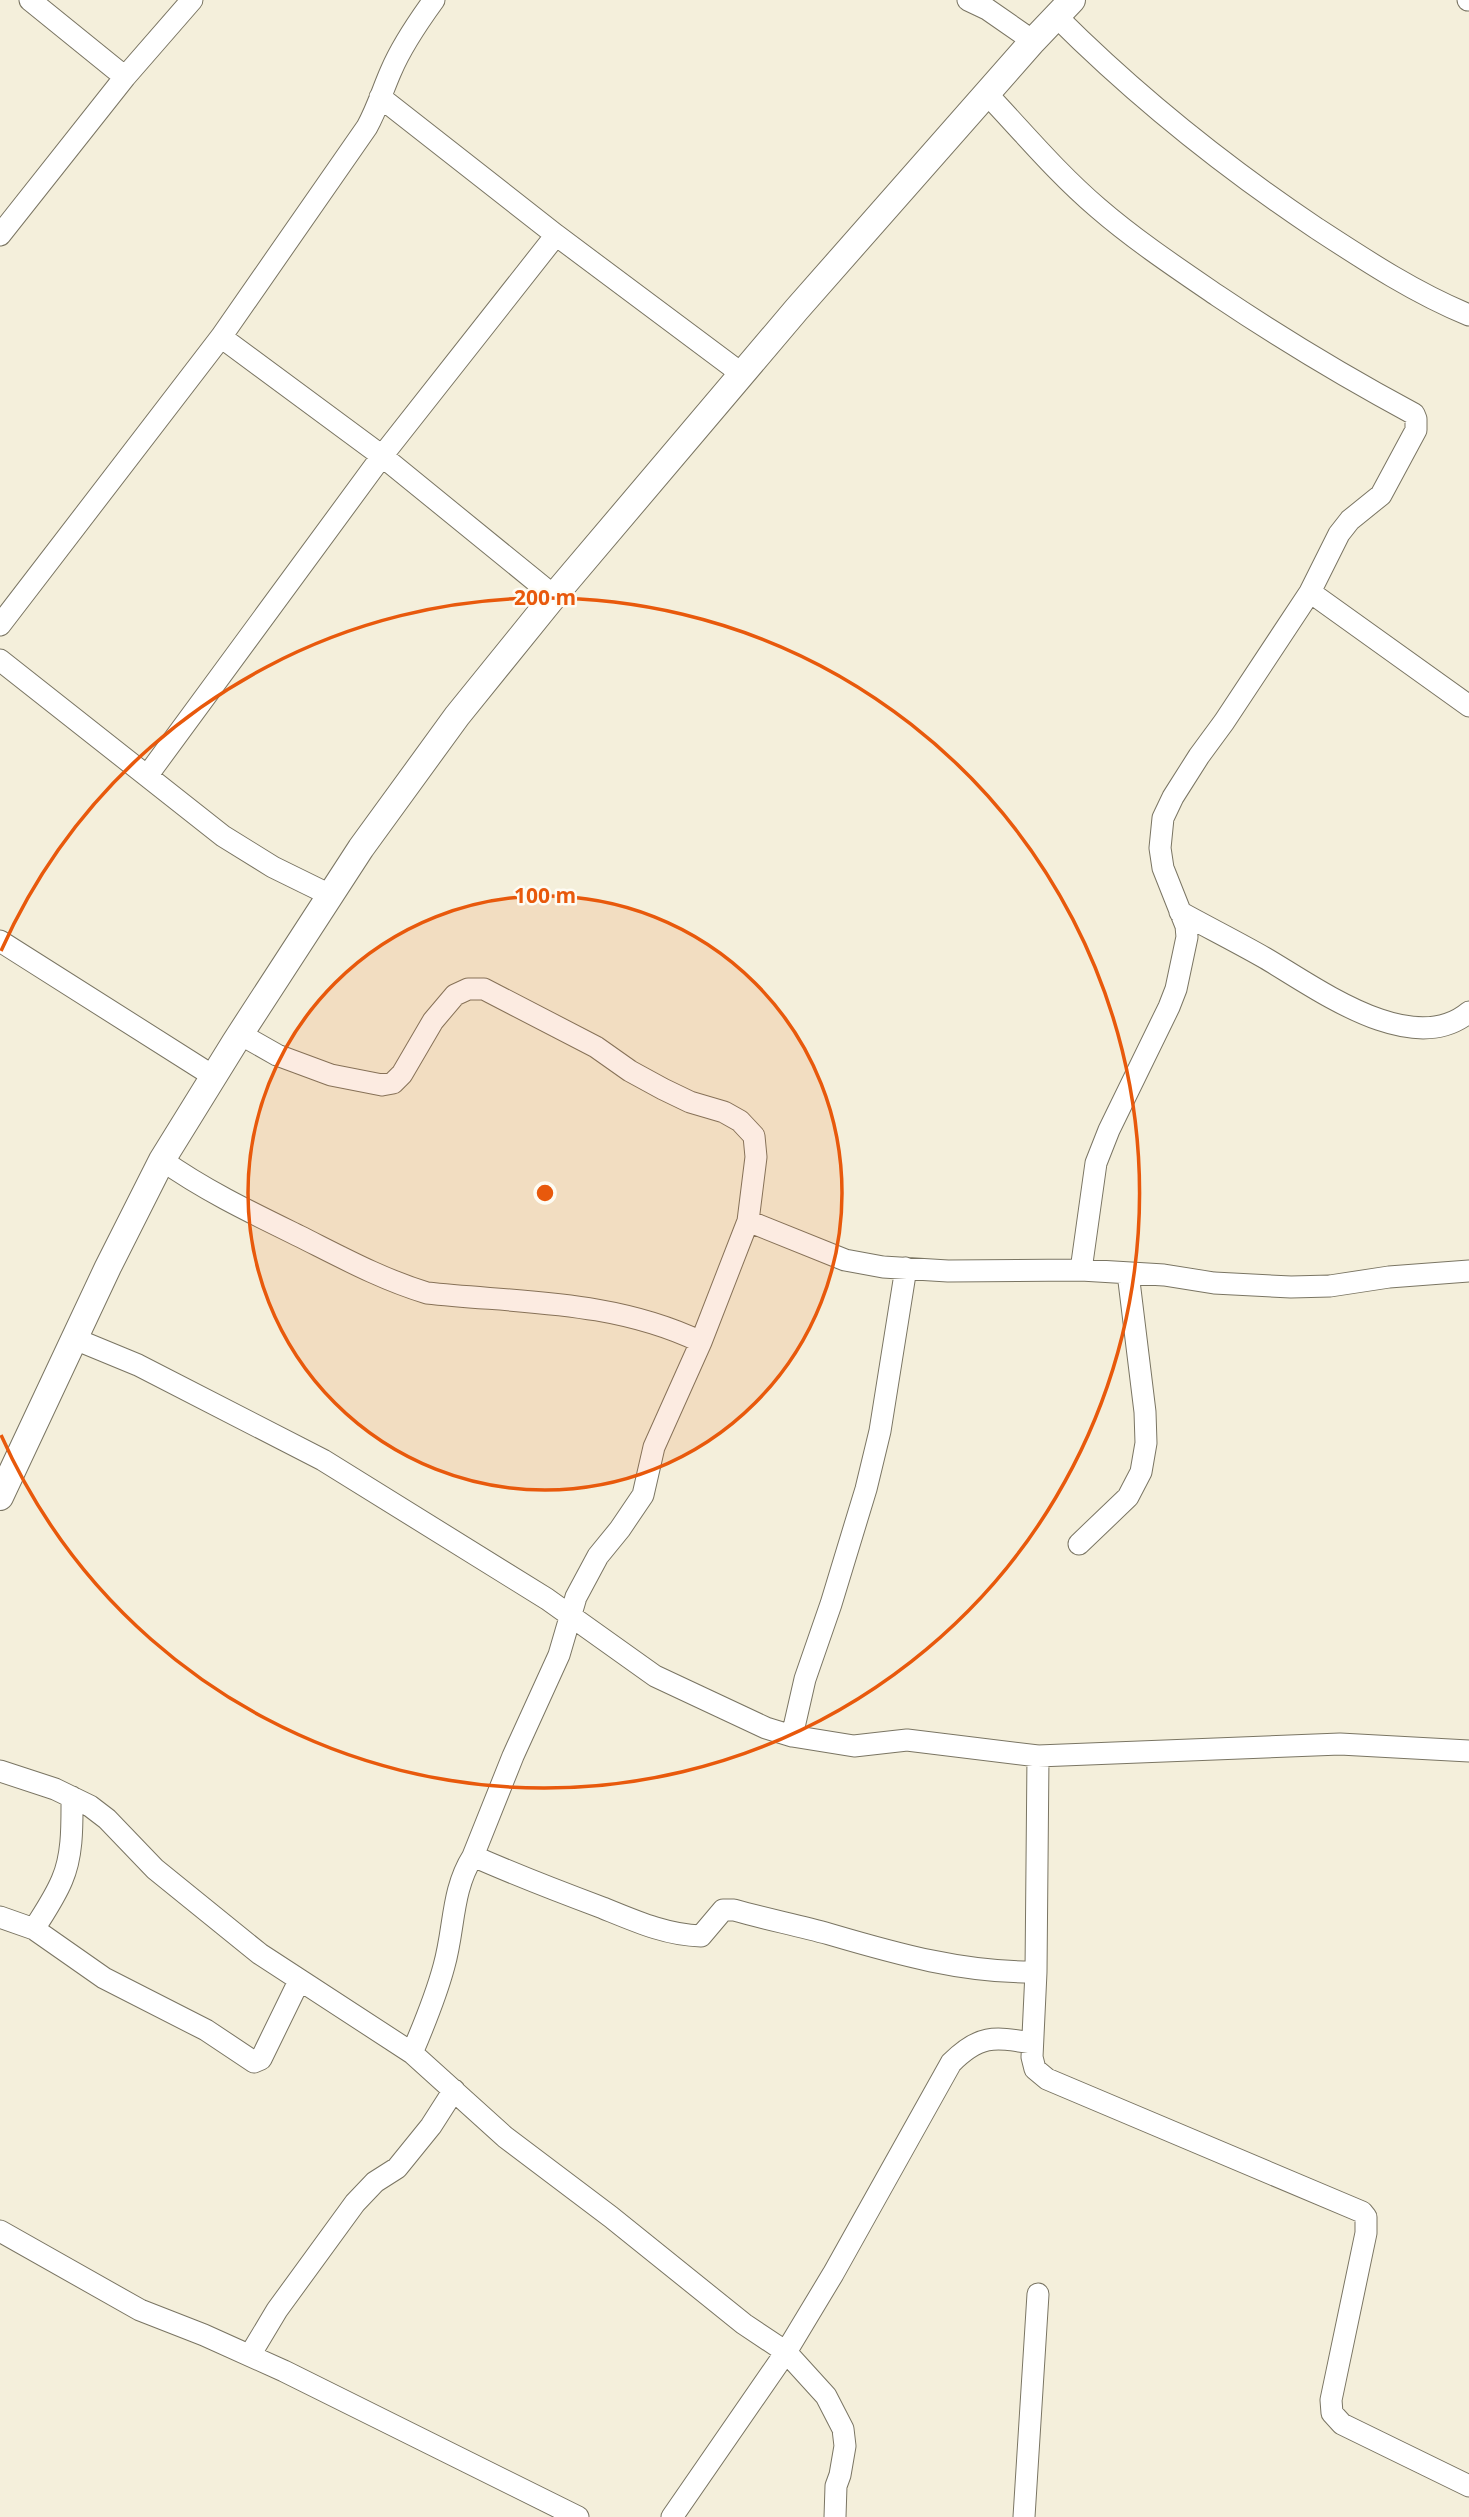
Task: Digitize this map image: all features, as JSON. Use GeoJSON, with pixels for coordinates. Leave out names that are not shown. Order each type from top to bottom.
{"type":"FeatureCollection","features":[{"type":"Feature","properties":{"kind":"street"},"geometry":{"type":"LineString","coordinates":[[30,0],[125,78]]}},
{"type":"Feature","properties":{"kind":"street"},"geometry":{"type":"LineString","coordinates":[[0,235],[191,0]]}},
{"type":"Feature","properties":{"kind":"street"},"geometry":{"type":"LineString","coordinates":[[0,625],[221,337],[367,127],[405,44],[434,0]]}},
{"type":"Feature","properties":{"kind":"street"},"geometry":{"type":"LineString","coordinates":[[968,0],[987,9],[1032,41]]}},
{"type":"Feature","properties":{"kind":"street"},"geometry":{"type":"LineString","coordinates":[[0,1497],[162,1160],[330,895],[457,716],[554,596],[742,374],[986,93],[1064,8],[1143,99],[1220,161],[1370,264],[1445,305],[1469,314]]}},
{"type":"Feature","properties":{"kind":"street"},"geometry":{"type":"LineString","coordinates":[[986,93],[1097,207],[1159,256],[1277,336],[1414,414],[1416,419],[1416,430],[1381,495],[1350,520],[1339,534],[1310,592],[1199,756],[1163,818],[1160,848],[1163,868],[1180,912],[1186,937],[1176,989],[1096,1163],[1081,1270]]}},
{"type":"Feature","properties":{"kind":"street"},"geometry":{"type":"LineString","coordinates":[[380,97],[556,235],[742,374]]}},
{"type":"Feature","properties":{"kind":"street"},"geometry":{"type":"LineString","coordinates":[[148,776],[382,456],[556,235]]}},
{"type":"Feature","properties":{"kind":"street"},"geometry":{"type":"LineString","coordinates":[[221,337],[382,456],[554,596]]}},
{"type":"Feature","properties":{"kind":"street"},"geometry":{"type":"LineString","coordinates":[[1310,592],[1469,706]]}},
{"type":"Feature","properties":{"kind":"street"},"geometry":{"type":"LineString","coordinates":[[0,660],[223,836],[248,853],[330,895]]}},
{"type":"Feature","properties":{"kind":"street"},"geometry":{"type":"LineString","coordinates":[[1180,912],[1365,1016],[1409,1026],[1433,1027],[1449,1024],[1469,1012]]}},
{"type":"Feature","properties":{"kind":"street"},"geometry":{"type":"LineString","coordinates":[[0,941],[214,1076]]}},
{"type":"Feature","properties":{"kind":"street"},"geometry":{"type":"LineString","coordinates":[[240,1034],[277,1055],[331,1075],[382,1085],[393,1083],[402,1074],[433,1021],[450,1001],[468,989],[484,989],[596,1047],[630,1071],[663,1089],[690,1102],[724,1112],[740,1121],[754,1136],[756,1157],[748,1221],[701,1342],[654,1447],[643,1495],[598,1556],[576,1597],[550,1677],[513,1756],[457,1889],[444,1968],[412,2053]]}},
{"type":"Feature","properties":{"kind":"street"},"geometry":{"type":"LineString","coordinates":[[162,1160],[254,1213],[363,1270],[403,1285],[437,1294],[579,1305],[637,1318],[701,1342]]}},
{"type":"Feature","properties":{"kind":"street"},"geometry":{"type":"LineString","coordinates":[[748,1221],[845,1260],[883,1267],[961,1271],[1081,1270],[1214,1283],[1304,1287],[1469,1271]]}},
{"type":"Feature","properties":{"kind":"street"},"geometry":{"type":"LineString","coordinates":[[792,1736],[805,1679],[866,1489],[880,1431],[906,1268]]}},
{"type":"Feature","properties":{"kind":"street"},"geometry":{"type":"LineString","coordinates":[[1079,1544],[1128,1497],[1141,1472],[1146,1443],[1145,1412],[1128,1273]]}},
{"type":"Feature","properties":{"kind":"street"},"geometry":{"type":"LineString","coordinates":[[75,1339],[148,1370],[323,1460],[434,1531],[507,1573],[655,1676],[729,1713],[792,1736],[854,1746],[906,1741],[999,1749],[1038,1756],[1340,1744],[1469,1751]]}},
{"type":"Feature","properties":{"kind":"street"},"geometry":{"type":"LineString","coordinates":[[1038,1756],[1033,2064],[1038,2072],[1047,2078],[1362,2212],[1367,2224],[1331,2400],[1332,2413],[1342,2424],[1469,2486]]}},
{"type":"Feature","properties":{"kind":"street"},"geometry":{"type":"LineString","coordinates":[[0,1771],[55,1789],[90,1806],[107,1819],[155,1869],[260,1954],[412,2053],[505,2137],[611,2217],[744,2324],[786,2353],[826,2396],[843,2429],[845,2446],[836,2486],[835,2517]]}},
{"type":"Feature","properties":{"kind":"street"},"geometry":{"type":"LineString","coordinates":[[34,1929],[62,1882],[67,1866],[72,1797]]}},
{"type":"Feature","properties":{"kind":"street"},"geometry":{"type":"LineString","coordinates":[[473,1856],[661,1931],[684,1936],[701,1936],[723,1910],[734,1910],[940,1964],[1004,1972],[1036,1972]]}},
{"type":"Feature","properties":{"kind":"street"},"geometry":{"type":"LineString","coordinates":[[0,1917],[34,1929],[104,1978],[205,2030],[254,2062],[261,2059],[299,1980]]}},
{"type":"Feature","properties":{"kind":"street"},"geometry":{"type":"LineString","coordinates":[[672,2517],[786,2353],[951,2063],[975,2043],[987,2039],[1032,2043]]}},
{"type":"Feature","properties":{"kind":"street"},"geometry":{"type":"LineString","coordinates":[[250,2356],[277,2310],[355,2203],[375,2182],[397,2168],[431,2126],[454,2090]]}},
{"type":"Feature","properties":{"kind":"street"},"geometry":{"type":"LineString","coordinates":[[0,2231],[140,2310],[250,2356],[578,2517]]}},
{"type":"Feature","properties":{"kind":"street"},"geometry":{"type":"LineString","coordinates":[[1024,2517],[1038,2294]]}}]}
